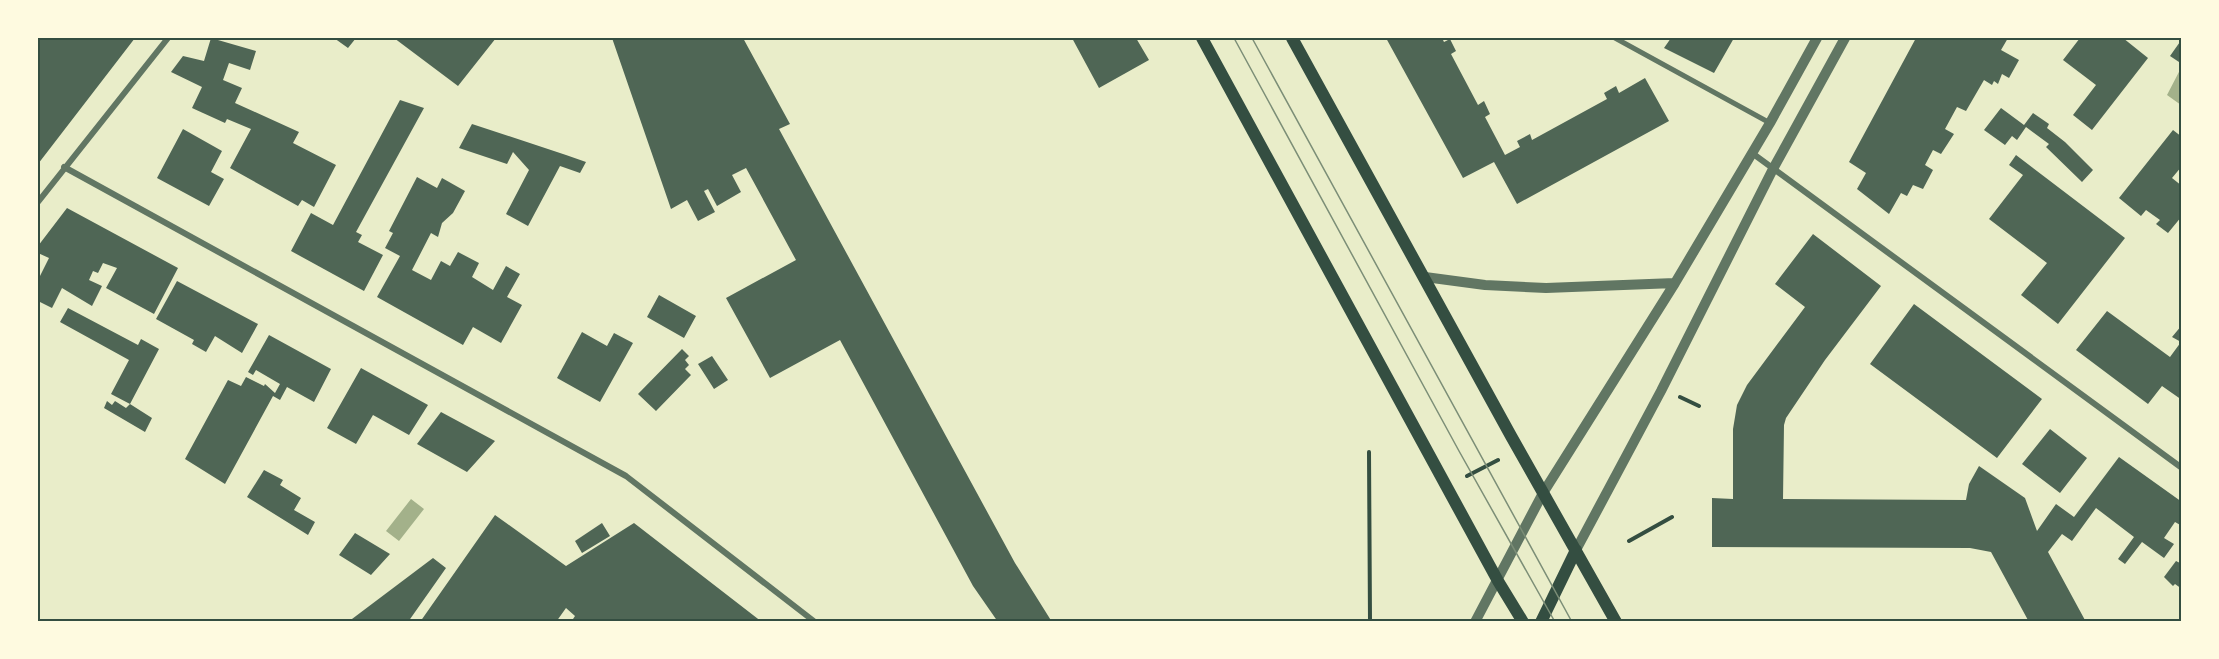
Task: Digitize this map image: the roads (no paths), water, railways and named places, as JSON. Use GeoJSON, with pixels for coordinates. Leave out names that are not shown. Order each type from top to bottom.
{"type":"FeatureCollection","features":[{"type":"Feature","properties":{"kind":"main road"},"geometry":{"type":"LineString","coordinates":[[1202,38],[1498,581],[1523,621]]}},
{"type":"Feature","properties":{"kind":"main road"},"geometry":{"type":"LineString","coordinates":[[1292,38],[1518,449],[1616,621]]}},
{"type":"Feature","properties":{"kind":"main road"},"geometry":{"type":"LineString","coordinates":[[1541,621],[1576,550]]}},
{"type":"Feature","properties":{"kind":"street"},"geometry":{"type":"LineString","coordinates":[[38,202],[168,38]]}},
{"type":"Feature","properties":{"kind":"street"},"geometry":{"type":"LineString","coordinates":[[1615,38],[1770,123]]}},
{"type":"Feature","properties":{"kind":"street"},"geometry":{"type":"LineString","coordinates":[[1475,621],[1543,493],[1675,283],[1770,123],[1817,38]]}},
{"type":"Feature","properties":{"kind":"street"},"geometry":{"type":"LineString","coordinates":[[1576,550],[1661,391],[1773,169],[1845,38]]}},
{"type":"Feature","properties":{"kind":"street"},"geometry":{"type":"LineString","coordinates":[[1751,153],[2181,468]]}},
{"type":"Feature","properties":{"kind":"street"},"geometry":{"type":"LineString","coordinates":[[64,167],[626,476],[815,621]]}},
{"type":"Feature","properties":{"kind":"street"},"geometry":{"type":"LineString","coordinates":[[1425,277],[1485,285],[1546,288],[1675,283]]}},
{"type":"Feature","properties":{"kind":"tram line"},"geometry":{"type":"LineString","coordinates":[[1234,38],[1555,622]]}},
{"type":"Feature","properties":{"kind":"tram line"},"geometry":{"type":"LineString","coordinates":[[1252,38],[1572,622]]}}]}
